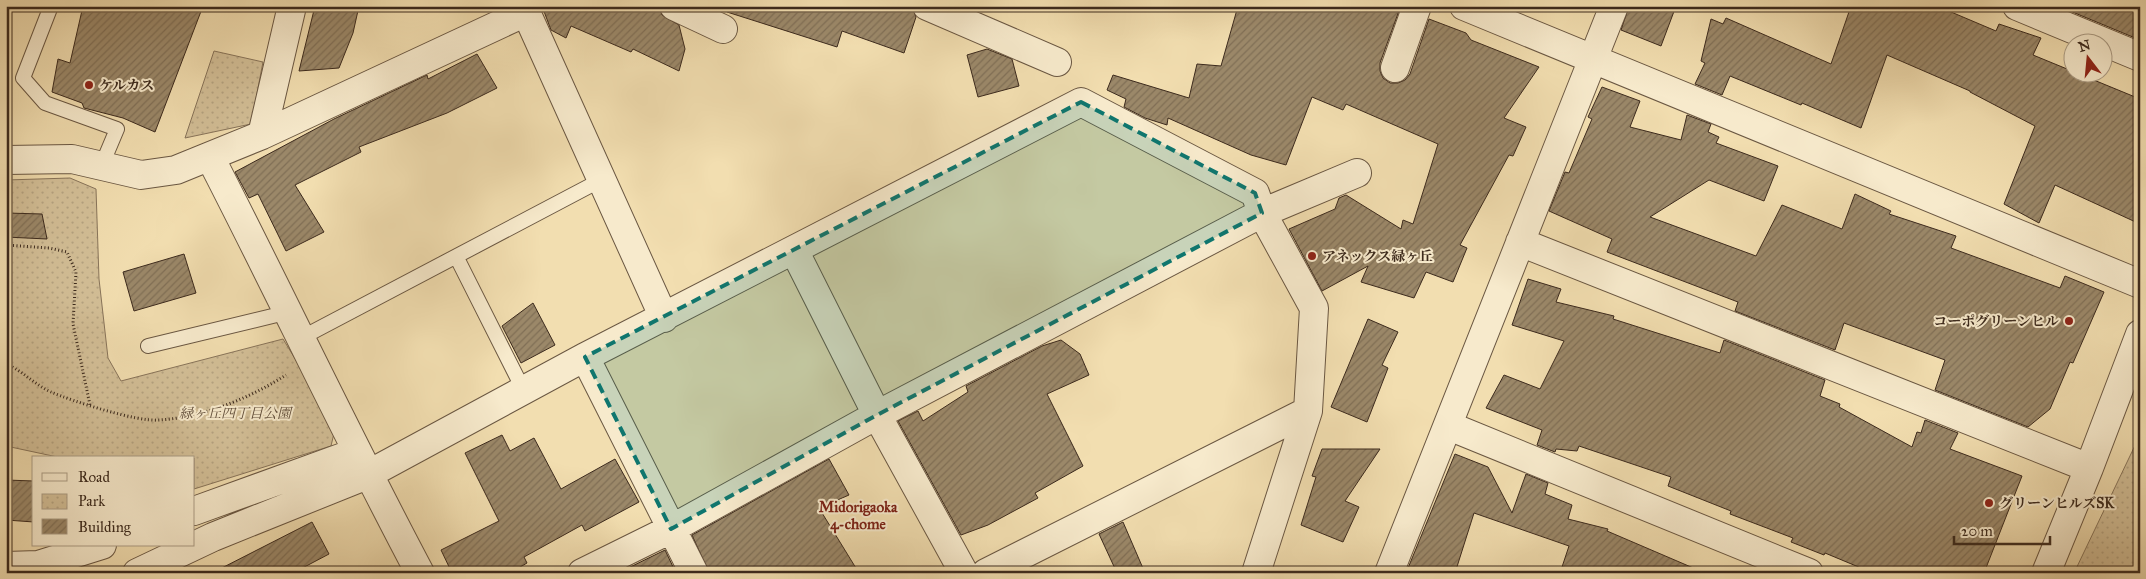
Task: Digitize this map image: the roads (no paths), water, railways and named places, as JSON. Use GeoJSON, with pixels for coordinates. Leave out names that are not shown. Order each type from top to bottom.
{"type":"FeatureCollection","features":[{"type":"Feature","properties":{"kind":"street"},"geometry":{"type":"LineString","coordinates":[[262,135],[292,6]]}},
{"type":"Feature","properties":{"kind":"street"},"geometry":{"type":"LineString","coordinates":[[674,6],[723,29]]}},
{"type":"Feature","properties":{"kind":"street"},"geometry":{"type":"LineString","coordinates":[[1395,68],[1417,6]]}},
{"type":"Feature","properties":{"kind":"street"},"geometry":{"type":"LineString","coordinates":[[1464,6],[2140,284]]}},
{"type":"Feature","properties":{"kind":"street"},"geometry":{"type":"LineString","coordinates":[[1389,573],[1449,426],[1614,6]]}},
{"type":"Feature","properties":{"kind":"street"},"geometry":{"type":"LineString","coordinates":[[2017,6],[2140,56]]}},
{"type":"Feature","properties":{"kind":"street"},"geometry":{"type":"LineString","coordinates":[[930,7],[1057,62]]}},
{"type":"Feature","properties":{"kind":"street"},"geometry":{"type":"LineString","coordinates":[[6,160],[72,159],[141,175],[176,170],[262,135],[526,9],[664,318]]}},
{"type":"Feature","properties":{"kind":"street"},"geometry":{"type":"LineString","coordinates":[[195,546],[362,464],[524,391],[1081,102],[1255,193],[1262,213],[1314,308],[1308,411],[1256,573]]}},
{"type":"Feature","properties":{"kind":"street"},"geometry":{"type":"LineString","coordinates":[[210,157],[289,312],[362,464],[420,573]]}},
{"type":"Feature","properties":{"kind":"street"},"geometry":{"type":"LineString","coordinates":[[582,573],[671,529],[877,415],[1262,213],[1357,173]]}},
{"type":"Feature","properties":{"kind":"street"},"geometry":{"type":"LineString","coordinates":[[1520,242],[2089,468]]}},
{"type":"Feature","properties":{"kind":"street"},"geometry":{"type":"LineString","coordinates":[[794,250],[877,415],[964,573]]}},
{"type":"Feature","properties":{"kind":"street"},"geometry":{"type":"LineString","coordinates":[[2046,573],[2089,468],[2140,334]]}},
{"type":"Feature","properties":{"kind":"street"},"geometry":{"type":"LineString","coordinates":[[585,358],[694,573]]}},
{"type":"Feature","properties":{"kind":"street"},"geometry":{"type":"LineString","coordinates":[[986,573],[1308,411]]}},
{"type":"Feature","properties":{"kind":"street"},"geometry":{"type":"LineString","coordinates":[[1449,426],[1809,573]]}},
{"type":"Feature","properties":{"kind":"street"},"geometry":{"type":"LineString","coordinates":[[195,511],[362,464]]}},
{"type":"Feature","properties":{"kind":"street"},"geometry":{"type":"LineString","coordinates":[[6,566],[38,565],[99,546]]}},
{"type":"Feature","properties":{"kind":"street"},"geometry":{"type":"LineString","coordinates":[[137,573],[194,546]]}},
{"type":"Feature","properties":{"kind":"lane"},"geometry":{"type":"LineString","coordinates":[[51,6],[24,78],[45,103],[117,129],[101,167]]}},
{"type":"Feature","properties":{"kind":"lane"},"geometry":{"type":"LineString","coordinates":[[306,348],[457,258],[602,180]]}},
{"type":"Feature","properties":{"kind":"lane"},"geometry":{"type":"LineString","coordinates":[[457,258],[524,391]]}},
{"type":"Feature","properties":{"kind":"lane"},"geometry":{"type":"LineString","coordinates":[[148,346],[289,312]]}},
{"type":"Feature","properties":{"kind":"place","name":"ケルカス"},"geometry":{"type":"Point","coordinates":[89,85]}},
{"type":"Feature","properties":{"kind":"place","name":"アネックス緑ヶ丘"},"geometry":{"type":"Point","coordinates":[1312,256]}},
{"type":"Feature","properties":{"kind":"place","name":"コーポグリーンヒル"},"geometry":{"type":"Point","coordinates":[2069,321]}},
{"type":"Feature","properties":{"kind":"place","name":"グリーンヒルズSK"},"geometry":{"type":"Point","coordinates":[1989,503]}},
{"type":"Feature","properties":{"kind":"district","name":"Midorigaoka 4-chome"},"geometry":{"type":"Point","coordinates":[858,516]}},
{"type":"Feature","properties":{"kind":"park label","name":"緑ヶ丘四丁目公園"},"geometry":{"type":"Point","coordinates":[235,413]}}]}
